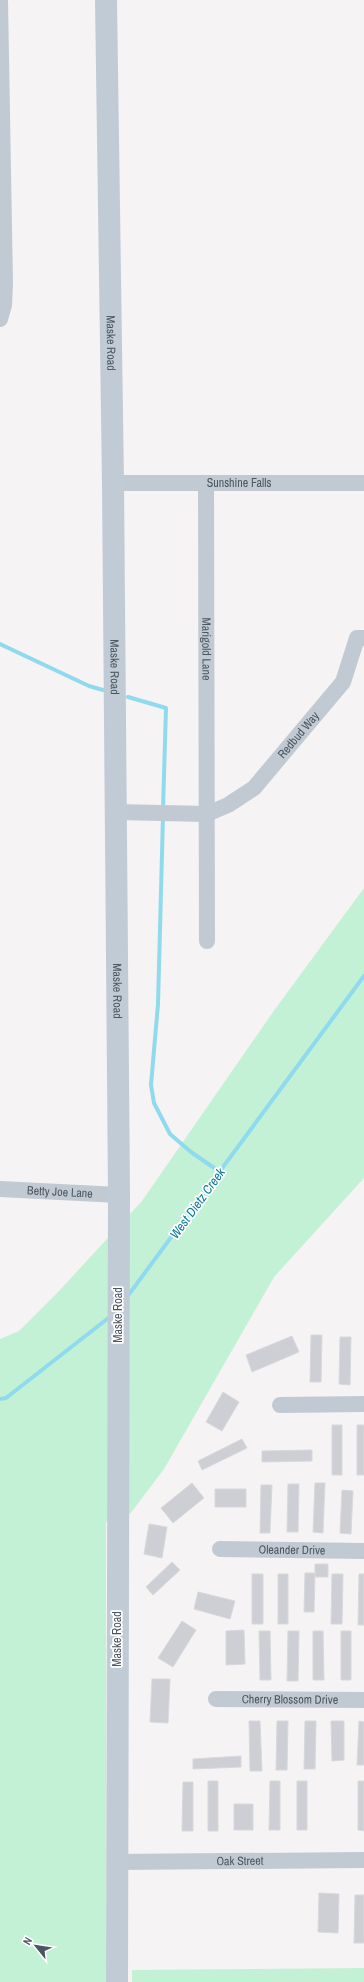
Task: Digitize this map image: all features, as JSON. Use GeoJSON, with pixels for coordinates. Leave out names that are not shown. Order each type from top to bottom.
{"type":"FeatureCollection","features":[{"type":"Feature","properties":{"kind":"street"},"geometry":{"type":"LineString","coordinates":[[0,0],[5,284],[4,305],[0,319]]}},
{"type":"Feature","properties":{"kind":"street","name":"Maske Road"},"geometry":{"type":"LineString","coordinates":[[106,0],[113,483],[119,1195],[117,1982]]}},
{"type":"Feature","properties":{"kind":"street","name":"Sunshine Falls"},"geometry":{"type":"LineString","coordinates":[[113,483],[364,483]]}},
{"type":"Feature","properties":{"kind":"street","name":"Marigold Lane"},"geometry":{"type":"LineString","coordinates":[[206,484],[207,940]]}},
{"type":"Feature","properties":{"kind":"street","name":"Redbud Way"},"geometry":{"type":"LineString","coordinates":[[207,814],[228,805],[254,788],[343,682],[357,638],[364,638]]}},
{"type":"Feature","properties":{"kind":"street"},"geometry":{"type":"LineString","coordinates":[[116,812],[207,814]]}},
{"type":"Feature","properties":{"kind":"street","name":"Betty Joe Lane"},"geometry":{"type":"LineString","coordinates":[[0,1189],[119,1195]]}},
{"type":"Feature","properties":{"kind":"street"},"geometry":{"type":"LineString","coordinates":[[280,1405],[364,1404]]}},
{"type":"Feature","properties":{"kind":"street","name":"Oleander Drive"},"geometry":{"type":"LineString","coordinates":[[220,1549],[364,1551]]}},
{"type":"Feature","properties":{"kind":"street","name":"Cherry Blossom Drive"},"geometry":{"type":"LineString","coordinates":[[216,1700],[364,1700]]}},
{"type":"Feature","properties":{"kind":"street","name":"Oak Street"},"geometry":{"type":"LineString","coordinates":[[117,1862],[364,1860]]}},
{"type":"Feature","properties":{"kind":"green space"},"geometry":{"type":"Polygon","coordinates":[[[364,888],[364,1178],[274,1277],[164,1469],[130,1514],[106,1522],[106,1982],[0,1982],[0,1339],[19,1331],[59,1291],[142,1201],[273,1012],[364,888]]]}},
{"type":"Feature","properties":{"kind":"green space"},"geometry":{"type":"Polygon","coordinates":[[[364,1968],[364,1982],[132,1982],[132,1970],[364,1968]]]}},
{"type":"Feature","properties":{"kind":"building"},"geometry":{"type":"Polygon","coordinates":[[[311,1335],[322,1335],[321,1382],[310,1382],[311,1335]]]}},
{"type":"Feature","properties":{"kind":"building"},"geometry":{"type":"Polygon","coordinates":[[[292,1336],[299,1352],[252,1372],[246,1355],[292,1336]]]}},
{"type":"Feature","properties":{"kind":"building"},"geometry":{"type":"Polygon","coordinates":[[[340,1337],[351,1337],[350,1385],[339,1384],[340,1337]]]}},
{"type":"Feature","properties":{"kind":"building"},"geometry":{"type":"Polygon","coordinates":[[[223,1392],[239,1402],[222,1431],[206,1422],[223,1392]]]}},
{"type":"Feature","properties":{"kind":"building"},"geometry":{"type":"Polygon","coordinates":[[[332,1425],[342,1425],[342,1475],[332,1475],[332,1425]]]}},
{"type":"Feature","properties":{"kind":"building"},"geometry":{"type":"Polygon","coordinates":[[[357,1425],[364,1425],[364,1475],[357,1475],[357,1425]]]}},
{"type":"Feature","properties":{"kind":"building"},"geometry":{"type":"Polygon","coordinates":[[[242,1439],[247,1448],[202,1470],[198,1461],[242,1439]]]}},
{"type":"Feature","properties":{"kind":"building"},"geometry":{"type":"Polygon","coordinates":[[[312,1450],[312,1461],[262,1462],[262,1451],[312,1450]]]}},
{"type":"Feature","properties":{"kind":"building"},"geometry":{"type":"Polygon","coordinates":[[[192,1483],[204,1498],[173,1523],[161,1508],[192,1483]]]}},
{"type":"Feature","properties":{"kind":"building"},"geometry":{"type":"Polygon","coordinates":[[[315,1483],[325,1483],[323,1533],[313,1532],[315,1483]]]}},
{"type":"Feature","properties":{"kind":"building"},"geometry":{"type":"Polygon","coordinates":[[[288,1484],[299,1484],[298,1532],[287,1532],[288,1484]]]}},
{"type":"Feature","properties":{"kind":"building"},"geometry":{"type":"Polygon","coordinates":[[[261,1485],[272,1485],[270,1533],[260,1533],[261,1485]]]}},
{"type":"Feature","properties":{"kind":"building"},"geometry":{"type":"Polygon","coordinates":[[[215,1489],[246,1489],[246,1507],[215,1507],[215,1489]]]}},
{"type":"Feature","properties":{"kind":"building"},"geometry":{"type":"Polygon","coordinates":[[[342,1490],[353,1491],[351,1534],[340,1533],[342,1490]]]}},
{"type":"Feature","properties":{"kind":"building"},"geometry":{"type":"Polygon","coordinates":[[[149,1524],[167,1527],[162,1558],[144,1554],[149,1524]]]}},
{"type":"Feature","properties":{"kind":"building"},"geometry":{"type":"Polygon","coordinates":[[[172,1562],[180,1570],[153,1595],[146,1587],[172,1562]]]}},
{"type":"Feature","properties":{"kind":"building"},"geometry":{"type":"Polygon","coordinates":[[[315,1564],[328,1564],[328,1577],[315,1577],[315,1564]]]}},
{"type":"Feature","properties":{"kind":"building"},"geometry":{"type":"Polygon","coordinates":[[[305,1573],[315,1573],[314,1612],[304,1612],[305,1573]]]}},
{"type":"Feature","properties":{"kind":"building"},"geometry":{"type":"Polygon","coordinates":[[[252,1574],[263,1574],[263,1624],[252,1624],[252,1574]]]}},
{"type":"Feature","properties":{"kind":"building"},"geometry":{"type":"Polygon","coordinates":[[[278,1574],[288,1574],[288,1624],[278,1624],[278,1574]]]}},
{"type":"Feature","properties":{"kind":"building"},"geometry":{"type":"Polygon","coordinates":[[[332,1574],[343,1574],[342,1624],[331,1624],[332,1574]]]}},
{"type":"Feature","properties":{"kind":"building"},"geometry":{"type":"Polygon","coordinates":[[[359,1574],[364,1574],[364,1625],[358,1625],[359,1574]]]}},
{"type":"Feature","properties":{"kind":"building"},"geometry":{"type":"Polygon","coordinates":[[[198,1592],[235,1601],[230,1619],[194,1609],[198,1592]]]}},
{"type":"Feature","properties":{"kind":"building"},"geometry":{"type":"Polygon","coordinates":[[[182,1621],[196,1630],[173,1667],[158,1658],[182,1621]]]}},
{"type":"Feature","properties":{"kind":"building"},"geometry":{"type":"Polygon","coordinates":[[[244,1630],[245,1664],[226,1665],[226,1631],[244,1630]]]}},
{"type":"Feature","properties":{"kind":"building"},"geometry":{"type":"Polygon","coordinates":[[[259,1631],[270,1631],[271,1680],[260,1680],[259,1631]]]}},
{"type":"Feature","properties":{"kind":"building"},"geometry":{"type":"Polygon","coordinates":[[[288,1631],[299,1631],[298,1681],[287,1681],[288,1631]]]}},
{"type":"Feature","properties":{"kind":"building"},"geometry":{"type":"Polygon","coordinates":[[[313,1631],[323,1631],[324,1680],[313,1680],[313,1631]]]}},
{"type":"Feature","properties":{"kind":"building"},"geometry":{"type":"Polygon","coordinates":[[[341,1631],[351,1631],[351,1680],[341,1680],[341,1631]]]}},
{"type":"Feature","properties":{"kind":"building"},"geometry":{"type":"Polygon","coordinates":[[[152,1679],[170,1679],[168,1723],[150,1722],[152,1679]]]}},
{"type":"Feature","properties":{"kind":"building"},"geometry":{"type":"Polygon","coordinates":[[[249,1721],[260,1721],[262,1771],[250,1771],[249,1721]]]}},
{"type":"Feature","properties":{"kind":"building"},"geometry":{"type":"Polygon","coordinates":[[[277,1721],[288,1721],[287,1770],[276,1770],[277,1721]]]}},
{"type":"Feature","properties":{"kind":"building"},"geometry":{"type":"Polygon","coordinates":[[[305,1721],[316,1721],[315,1769],[304,1769],[305,1721]]]}},
{"type":"Feature","properties":{"kind":"building"},"geometry":{"type":"Polygon","coordinates":[[[331,1721],[344,1721],[344,1760],[332,1761],[331,1721]]]}},
{"type":"Feature","properties":{"kind":"building"},"geometry":{"type":"Polygon","coordinates":[[[359,1721],[364,1722],[364,1765],[357,1765],[359,1721]]]}},
{"type":"Feature","properties":{"kind":"building"},"geometry":{"type":"Polygon","coordinates":[[[241,1756],[241,1767],[193,1769],[193,1759],[241,1756]]]}},
{"type":"Feature","properties":{"kind":"building"},"geometry":{"type":"Polygon","coordinates":[[[208,1781],[218,1781],[218,1831],[208,1831],[208,1781]]]}},
{"type":"Feature","properties":{"kind":"building"},"geometry":{"type":"Polygon","coordinates":[[[270,1781],[280,1781],[280,1830],[269,1830],[270,1781]]]}},
{"type":"Feature","properties":{"kind":"building"},"geometry":{"type":"Polygon","coordinates":[[[297,1781],[307,1781],[307,1830],[297,1830],[297,1781]]]}},
{"type":"Feature","properties":{"kind":"building"},"geometry":{"type":"Polygon","coordinates":[[[358,1781],[364,1781],[364,1831],[358,1830],[358,1781]]]}},
{"type":"Feature","properties":{"kind":"building"},"geometry":{"type":"Polygon","coordinates":[[[183,1782],[193,1782],[193,1831],[182,1831],[183,1782]]]}},
{"type":"Feature","properties":{"kind":"building"},"geometry":{"type":"Polygon","coordinates":[[[234,1804],[253,1804],[253,1830],[234,1830],[234,1804]]]}},
{"type":"Feature","properties":{"kind":"building"},"geometry":{"type":"Polygon","coordinates":[[[319,1893],[339,1894],[338,1933],[318,1932],[319,1893]]]}},
{"type":"Feature","properties":{"kind":"building"},"geometry":{"type":"Polygon","coordinates":[[[355,1895],[364,1895],[364,1943],[354,1943],[355,1895]]]}},
{"type":"Feature","properties":{"kind":"waterway"},"geometry":{"type":"LineString","coordinates":[[0,644],[89,686],[103,690]]}},
{"type":"Feature","properties":{"kind":"waterway"},"geometry":{"type":"LineString","coordinates":[[128,697],[166,708],[163,809]]}},
{"type":"Feature","properties":{"kind":"waterway"},"geometry":{"type":"LineString","coordinates":[[163,816],[158,1004],[151,1085],[154,1103],[170,1134],[191,1152],[220,1172]]}},
{"type":"Feature","properties":{"kind":"waterway","name":"West Dietz Creek"},"geometry":{"type":"LineString","coordinates":[[127,1297],[364,976]]}},
{"type":"Feature","properties":{"kind":"waterway","name":"West Dietz Creek"},"geometry":{"type":"LineString","coordinates":[[0,1399],[6,1398],[111,1316]]}}]}
